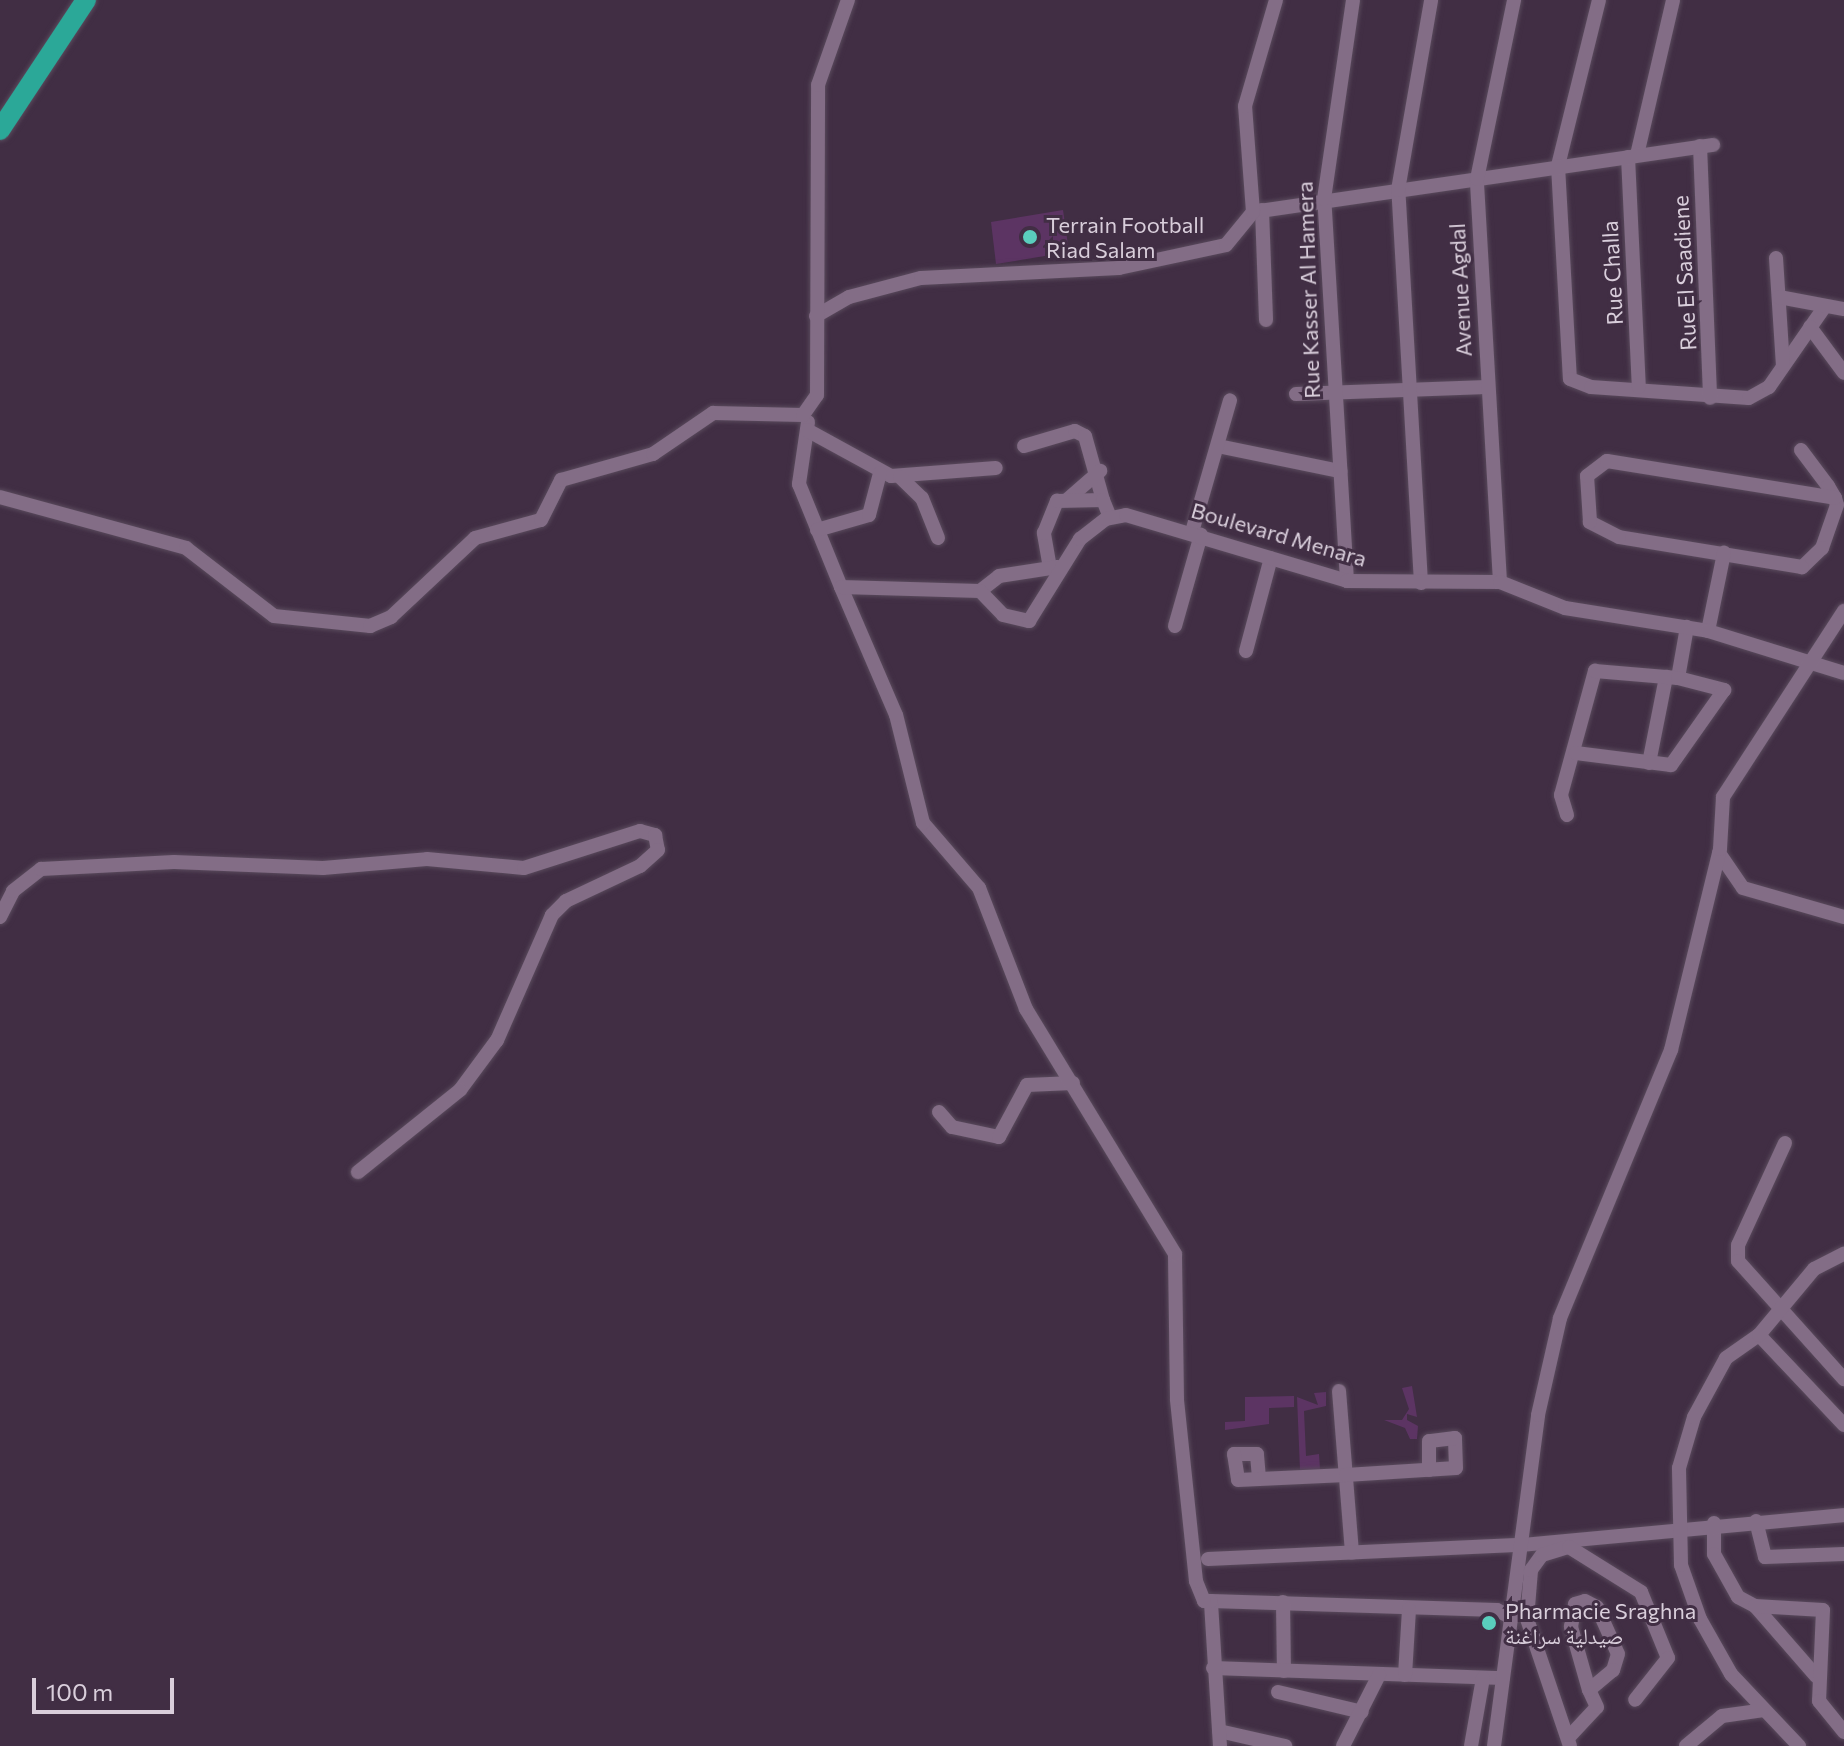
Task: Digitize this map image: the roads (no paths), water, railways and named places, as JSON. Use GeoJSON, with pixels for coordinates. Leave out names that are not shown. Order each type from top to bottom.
{"type":"FeatureCollection","features":[{"type":"Feature","properties":{"kind":"highway"},"geometry":{"type":"LineString","coordinates":[[0,130],[86,0]]}},
{"type":"Feature","properties":{"kind":"street"},"geometry":{"type":"LineString","coordinates":[[848,0],[818,85],[816,316],[811,407],[797,472],[817,530],[904,738],[923,823],[979,888],[1026,1009],[1175,1254],[1189,1522],[1196,1581],[1204,1601],[1497,1610],[1512,1618]]}},
{"type":"Feature","properties":{"kind":"street"},"geometry":{"type":"LineString","coordinates":[[1266,320],[1258,211],[1245,106],[1276,0]]}},
{"type":"Feature","properties":{"kind":"street","name":"Rue Kasser Al Hamera"},"geometry":{"type":"LineString","coordinates":[[1347,581],[1333,393],[1324,199],[1353,0]]}},
{"type":"Feature","properties":{"kind":"street"},"geometry":{"type":"LineString","coordinates":[[1421,583],[1407,390],[1398,190],[1431,0]]}},
{"type":"Feature","properties":{"kind":"street","name":"Avenue Agdal"},"geometry":{"type":"LineString","coordinates":[[1500,582],[1477,179],[1514,0]]}},
{"type":"Feature","properties":{"kind":"street"},"geometry":{"type":"LineString","coordinates":[[1599,0],[1558,166],[1567,375],[1580,386],[1639,387],[1710,398],[1759,394],[1783,366],[1825,306]]}},
{"type":"Feature","properties":{"kind":"street","name":"Rue Challa"},"geometry":{"type":"LineString","coordinates":[[1639,387],[1633,156],[1670,1]]}},
{"type":"Feature","properties":{"kind":"street","name":"Rue El Saadiene"},"geometry":{"type":"LineString","coordinates":[[1633,156],[1706,145],[1710,398]]}},
{"type":"Feature","properties":{"kind":"street"},"geometry":{"type":"LineString","coordinates":[[816,316],[849,297],[921,278],[1119,268],[1212,251],[1234,239],[1258,211],[1633,156]]}},
{"type":"Feature","properties":{"kind":"street"},"geometry":{"type":"LineString","coordinates":[[1776,258],[1783,366]]}},
{"type":"Feature","properties":{"kind":"street"},"geometry":{"type":"LineString","coordinates":[[1779,297],[1844,309]]}},
{"type":"Feature","properties":{"kind":"street"},"geometry":{"type":"LineString","coordinates":[[1810,327],[1844,373]]}},
{"type":"Feature","properties":{"kind":"street"},"geometry":{"type":"LineString","coordinates":[[1296,394],[1487,387]]}},
{"type":"Feature","properties":{"kind":"street"},"geometry":{"type":"LineString","coordinates":[[1175,626],[1230,400]]}},
{"type":"Feature","properties":{"kind":"street"},"geometry":{"type":"LineString","coordinates":[[0,497],[186,548],[274,616],[370,626],[391,617],[475,538],[541,520],[561,480],[653,454],[707,415],[803,415],[811,407]]}},
{"type":"Feature","properties":{"kind":"street"},"geometry":{"type":"LineString","coordinates":[[807,430],[880,473],[900,477],[996,468]]}},
{"type":"Feature","properties":{"kind":"street"},"geometry":{"type":"LineString","coordinates":[[980,591],[1003,615],[1029,621],[1054,568],[1080,539],[1110,517],[1103,500],[1100,471],[1080,433],[1024,446]]}},
{"type":"Feature","properties":{"kind":"street"},"geometry":{"type":"LineString","coordinates":[[1218,446],[1340,471]]}},
{"type":"Feature","properties":{"kind":"street"},"geometry":{"type":"LineString","coordinates":[[1801,450],[1835,498],[1828,535],[1807,566],[1599,533],[1590,522],[1589,470],[1607,461],[1835,498]]}},
{"type":"Feature","properties":{"kind":"street"},"geometry":{"type":"LineString","coordinates":[[1068,499],[1100,471]]}},
{"type":"Feature","properties":{"kind":"street"},"geometry":{"type":"LineString","coordinates":[[817,530],[869,515],[880,473]]}},
{"type":"Feature","properties":{"kind":"street"},"geometry":{"type":"LineString","coordinates":[[900,477],[922,498],[938,538]]}},
{"type":"Feature","properties":{"kind":"street"},"geometry":{"type":"LineString","coordinates":[[1054,568],[1047,519],[1057,501],[1103,500]]}},
{"type":"Feature","properties":{"kind":"street","name":"Boulevard Menara"},"geometry":{"type":"LineString","coordinates":[[1110,517],[1197,533],[1347,581],[1500,582],[1582,612],[1708,631],[1811,658],[1844,673]]}},
{"type":"Feature","properties":{"kind":"street"},"geometry":{"type":"LineString","coordinates":[[1708,631],[1724,553]]}},
{"type":"Feature","properties":{"kind":"street"},"geometry":{"type":"LineString","coordinates":[[1246,651],[1271,558]]}},
{"type":"Feature","properties":{"kind":"street"},"geometry":{"type":"LineString","coordinates":[[841,587],[980,591],[999,576],[1054,568]]}},
{"type":"Feature","properties":{"kind":"street"},"geometry":{"type":"LineString","coordinates":[[1494,1746],[1538,1415],[1560,1318],[1671,1050],[1719,853],[1728,785],[1844,611]]}},
{"type":"Feature","properties":{"kind":"street"},"geometry":{"type":"LineString","coordinates":[[1649,763],[1687,627]]}},
{"type":"Feature","properties":{"kind":"street"},"geometry":{"type":"LineString","coordinates":[[1567,815],[1561,795],[1576,753],[1595,671],[1672,677],[1717,685],[1724,694],[1678,762],[1649,763],[1576,753]]}},
{"type":"Feature","properties":{"kind":"street"},"geometry":{"type":"LineString","coordinates":[[0,917],[13,891],[41,869],[128,862],[323,868],[427,859],[524,868],[640,831],[655,835],[658,850],[640,866],[566,901],[552,915],[497,1040],[460,1090],[358,1172]]}},
{"type":"Feature","properties":{"kind":"street"},"geometry":{"type":"LineString","coordinates":[[1719,853],[1743,888],[1844,917]]}},
{"type":"Feature","properties":{"kind":"street"},"geometry":{"type":"LineString","coordinates":[[939,1112],[952,1127],[999,1137],[1027,1085],[1073,1083]]}},
{"type":"Feature","properties":{"kind":"street"},"geometry":{"type":"LineString","coordinates":[[1785,1143],[1737,1250],[1740,1265],[1844,1379]]}},
{"type":"Feature","properties":{"kind":"street"},"geometry":{"type":"LineString","coordinates":[[1799,1746],[1731,1674],[1703,1627],[1681,1565],[1679,1468],[1694,1417],[1726,1358],[1759,1335],[1814,1269],[1844,1254]]}},
{"type":"Feature","properties":{"kind":"street"},"geometry":{"type":"LineString","coordinates":[[1759,1335],[1844,1425]]}},
{"type":"Feature","properties":{"kind":"street"},"geometry":{"type":"LineString","coordinates":[[1339,1391],[1352,1552]]}},
{"type":"Feature","properties":{"kind":"street"},"geometry":{"type":"LineString","coordinates":[[1259,1478],[1429,1470]]}},
{"type":"Feature","properties":{"kind":"street"},"geometry":{"type":"LineString","coordinates":[[1208,1559],[1522,1545],[1678,1526],[1844,1515]]}},
{"type":"Feature","properties":{"kind":"street"},"geometry":{"type":"LineString","coordinates":[[1756,1521],[1765,1557],[1844,1554]]}},
{"type":"Feature","properties":{"kind":"street"},"geometry":{"type":"LineString","coordinates":[[1714,1523],[1714,1554],[1738,1597],[1755,1606],[1816,1676]]}},
{"type":"Feature","properties":{"kind":"street"},"geometry":{"type":"LineString","coordinates":[[1569,1742],[1527,1619],[1530,1574],[1542,1555],[1569,1547],[1641,1592],[1668,1658],[1635,1700]]}},
{"type":"Feature","properties":{"kind":"street"},"geometry":{"type":"LineString","coordinates":[[1211,1601],[1220,1739],[1285,1746]]}},
{"type":"Feature","properties":{"kind":"street"},"geometry":{"type":"LineString","coordinates":[[1569,1742],[1597,1707],[1589,1690],[1570,1621],[1575,1604],[1585,1601],[1597,1607],[1618,1654],[1613,1670],[1589,1690]]}},
{"type":"Feature","properties":{"kind":"street"},"geometry":{"type":"LineString","coordinates":[[1283,1602],[1284,1671]]}},
{"type":"Feature","properties":{"kind":"street"},"geometry":{"type":"LineString","coordinates":[[1755,1606],[1823,1610],[1816,1676],[1821,1706],[1844,1732]]}},
{"type":"Feature","properties":{"kind":"street"},"geometry":{"type":"LineString","coordinates":[[1405,1675],[1409,1609]]}},
{"type":"Feature","properties":{"kind":"street"},"geometry":{"type":"LineString","coordinates":[[1213,1668],[1503,1678]]}},
{"type":"Feature","properties":{"kind":"street"},"geometry":{"type":"LineString","coordinates":[[1343,1746],[1379,1675]]}},
{"type":"Feature","properties":{"kind":"street"},"geometry":{"type":"LineString","coordinates":[[1471,1746],[1483,1678]]}},
{"type":"Feature","properties":{"kind":"street"},"geometry":{"type":"LineString","coordinates":[[1278,1692],[1362,1712]]}},
{"type":"Feature","properties":{"kind":"street"},"geometry":{"type":"LineString","coordinates":[[1686,1746],[1722,1716],[1764,1710]]}},
{"type":"Feature","properties":{"kind":"place","name":"Terrain Football Riad Salam"},"geometry":{"type":"Point","coordinates":[1030,237]}},
{"type":"Feature","properties":{"kind":"place","name":"Pharmacie Sraghna صيدلية سراغنة"},"geometry":{"type":"Point","coordinates":[1489,1623]}}]}
